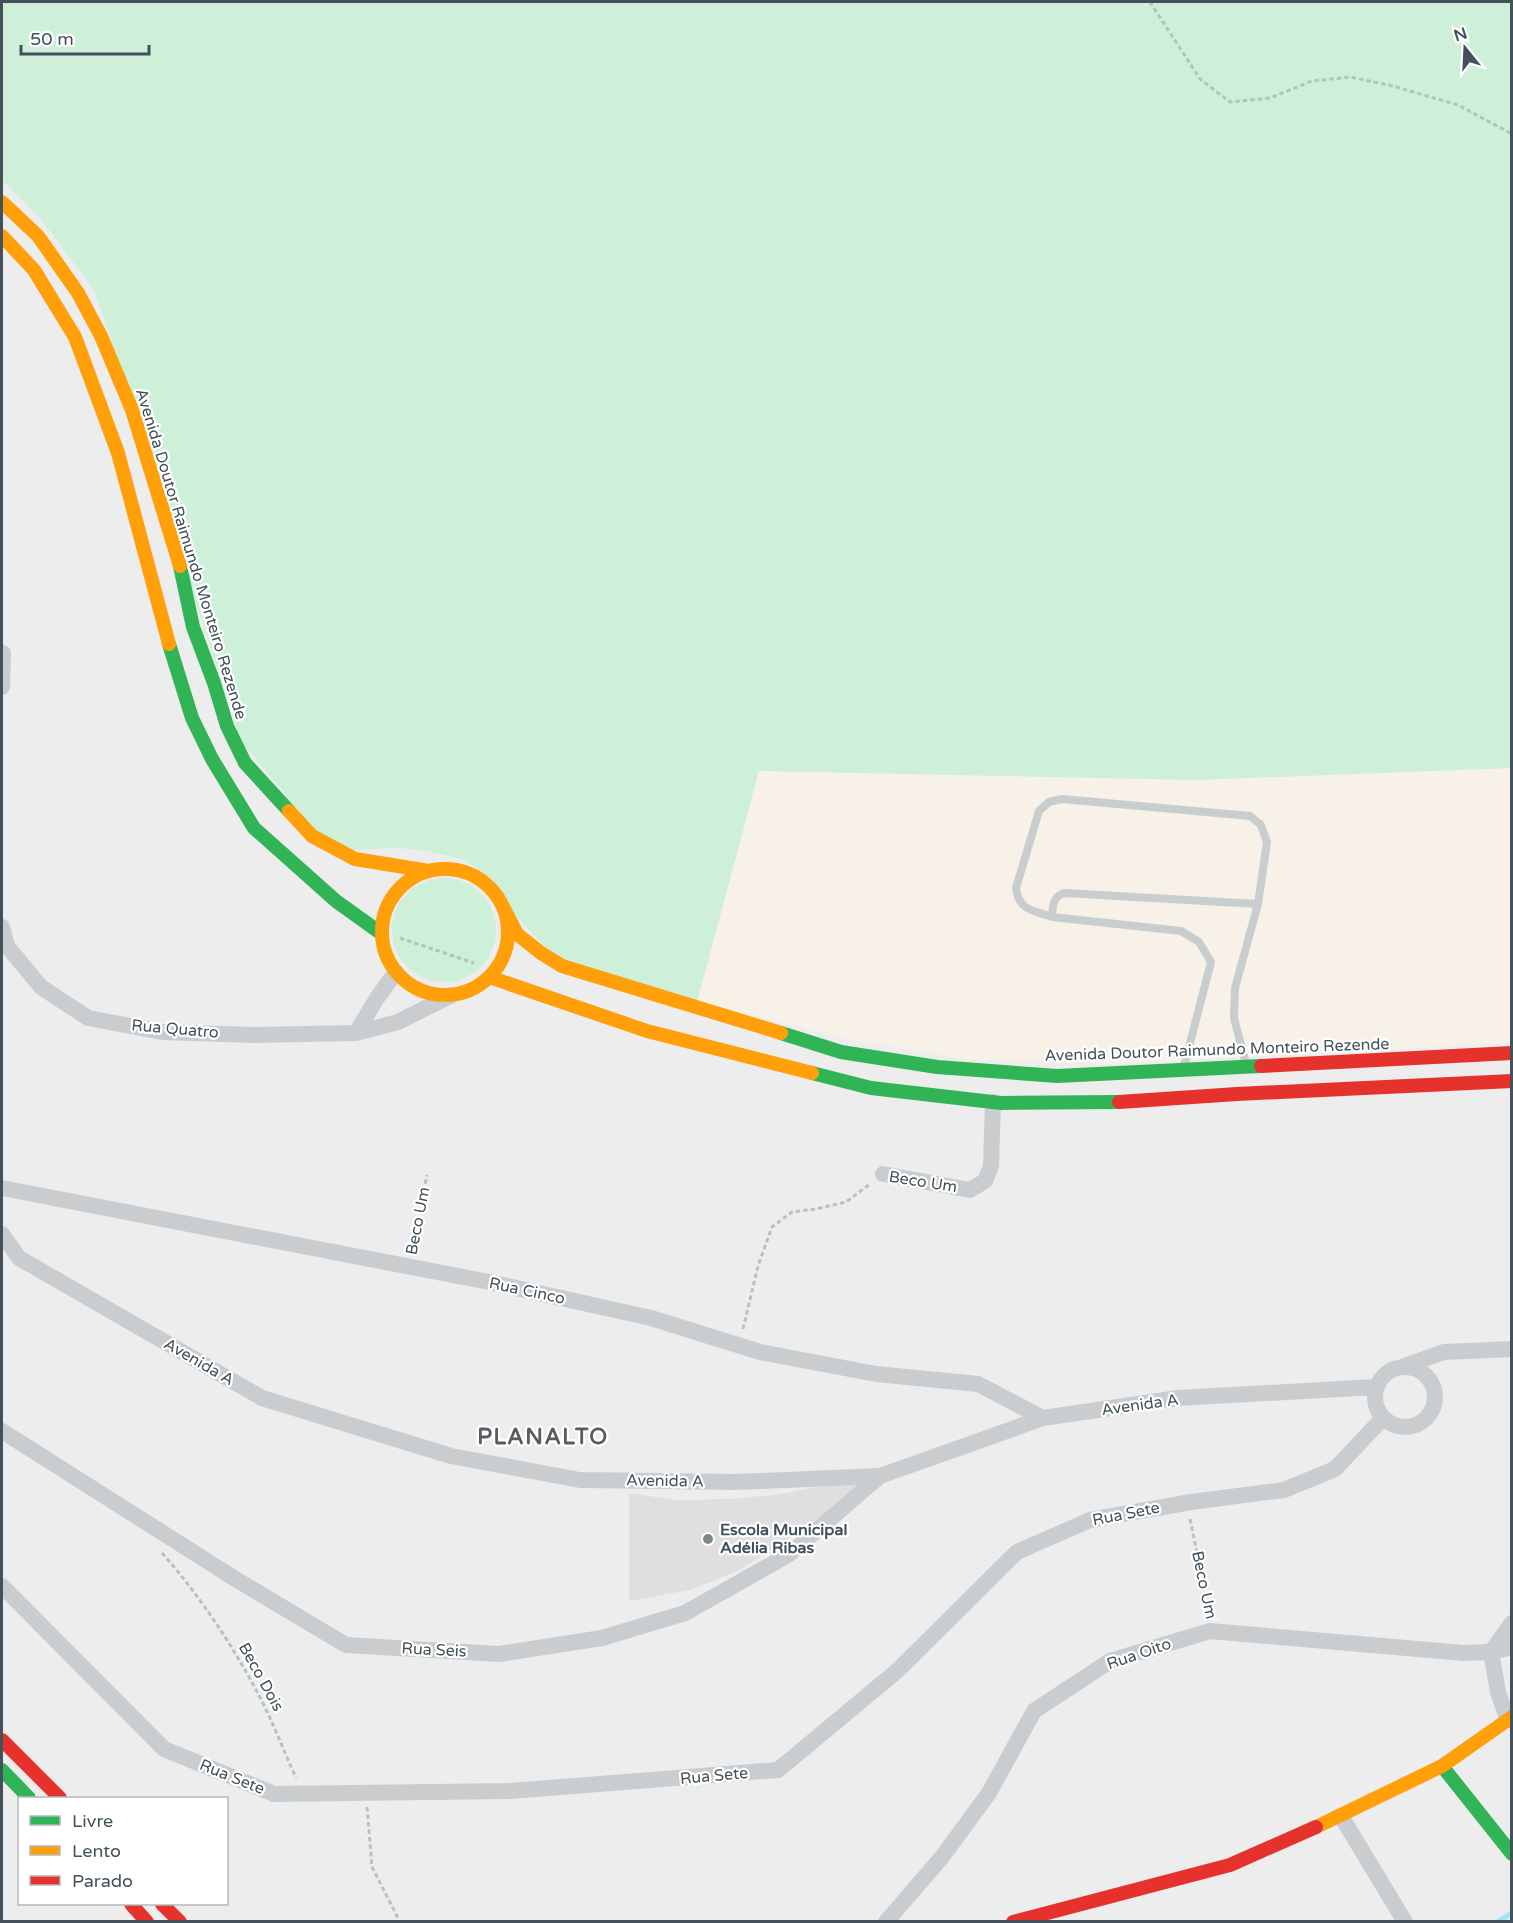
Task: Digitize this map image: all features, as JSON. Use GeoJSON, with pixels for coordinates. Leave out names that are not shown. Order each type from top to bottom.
{"type":"FeatureCollection","features":[{"type":"Feature","properties":{"kind":"main road","name":"Avenida Doutor Raimundo Monteiro Rezende"},"geometry":{"type":"LineString","coordinates":[[2,202],[38,236],[78,293],[101,336],[132,410],[177,553],[193,627],[227,726],[245,763],[312,836],[355,859],[429,871],[449,869],[470,874],[487,885],[500,902],[517,934],[562,966],[841,1052],[937,1067],[1057,1076],[1512,1053]]}},
{"type":"Feature","properties":{"kind":"main road"},"geometry":{"type":"LineString","coordinates":[[2,236],[34,270],[75,337],[118,453],[176,669],[192,718],[212,759],[254,828],[336,902],[382,930]]}},
{"type":"Feature","properties":{"kind":"main road"},"geometry":{"type":"LineString","coordinates":[[429,871],[410,880],[395,894],[384,914],[382,930],[385,954],[396,972],[412,986],[431,994],[452,995],[472,989],[492,974],[647,1031],[872,1088],[993,1102],[1117,1102],[1512,1081]]}},
{"type":"Feature","properties":{"kind":"main road","name":"Avenida Doutor Raimundo Monteiro Rezende"},"geometry":{"type":"LineString","coordinates":[[492,974],[504,954],[508,936],[506,918],[500,902]]}},
{"type":"Feature","properties":{"kind":"main road"},"geometry":{"type":"LineString","coordinates":[[1013,1922],[1230,1865],[1341,1816],[1442,1766],[1510,1719]]}},
{"type":"Feature","properties":{"kind":"main road"},"geometry":{"type":"LineString","coordinates":[[2,1740],[59,1797]]}},
{"type":"Feature","properties":{"kind":"main road"},"geometry":{"type":"LineString","coordinates":[[1442,1766],[1512,1854]]}},
{"type":"Feature","properties":{"kind":"main road"},"geometry":{"type":"LineString","coordinates":[[2,1770],[28,1797]]}},
{"type":"Feature","properties":{"kind":"main road"},"geometry":{"type":"LineString","coordinates":[[132,1905],[147,1922]]}},
{"type":"Feature","properties":{"kind":"main road"},"geometry":{"type":"LineString","coordinates":[[163,1905],[180,1922]]}},
{"type":"Feature","properties":{"kind":"street"},"geometry":{"type":"LineString","coordinates":[[2,652],[2,687]]}},
{"type":"Feature","properties":{"kind":"street","name":"Rua Quatro"},"geometry":{"type":"LineString","coordinates":[[2,927],[7,946],[41,987],[88,1018],[162,1032],[253,1035],[356,1033],[398,1022],[452,995]]}},
{"type":"Feature","properties":{"kind":"street"},"geometry":{"type":"LineString","coordinates":[[356,1033],[396,972]]}},
{"type":"Feature","properties":{"kind":"street","name":"Beco Um"},"geometry":{"type":"LineString","coordinates":[[883,1174],[970,1190],[985,1182],[991,1166],[993,1102]]}},
{"type":"Feature","properties":{"kind":"street","name":"Rua Cinco"},"geometry":{"type":"LineString","coordinates":[[2,1188],[489,1282],[651,1318],[760,1352],[876,1374],[978,1384],[1043,1418]]}},
{"type":"Feature","properties":{"kind":"street","name":"Avenida A"},"geometry":{"type":"LineString","coordinates":[[2,1234],[19,1258],[262,1398],[451,1456],[580,1480],[735,1482],[879,1476],[1043,1418],[1179,1398],[1376,1387]]}},
{"type":"Feature","properties":{"kind":"street"},"geometry":{"type":"LineString","coordinates":[[1404,1366],[1423,1372],[1430,1379],[1436,1398],[1434,1407],[1421,1423],[1401,1427],[1383,1418],[1376,1404],[1376,1387],[1387,1373],[1404,1366],[1444,1352],[1512,1349]]}},
{"type":"Feature","properties":{"kind":"street","name":"Rua Sete"},"geometry":{"type":"LineString","coordinates":[[2,1586],[164,1749],[274,1794],[510,1791],[778,1770],[897,1671],[1017,1552],[1090,1520],[1187,1503],[1284,1490],[1335,1469],[1383,1418]]}},
{"type":"Feature","properties":{"kind":"street","name":"Rua Seis"},"geometry":{"type":"LineString","coordinates":[[2,1431],[237,1580],[346,1645],[464,1652],[499,1653],[602,1638],[685,1613],[789,1555],[879,1476]]}},
{"type":"Feature","properties":{"kind":"street"},"geometry":{"type":"LineString","coordinates":[[1510,1719],[1498,1692],[1491,1652],[1512,1623]]}},
{"type":"Feature","properties":{"kind":"street","name":"Rua Oito"},"geometry":{"type":"LineString","coordinates":[[886,1922],[942,1857],[989,1793],[1034,1711],[1110,1661],[1213,1632],[1453,1652],[1491,1652],[1512,1647]]}},
{"type":"Feature","properties":{"kind":"street"},"geometry":{"type":"LineString","coordinates":[[1341,1816],[1405,1922]]}},
{"type":"Feature","properties":{"kind":"lane"},"geometry":{"type":"LineString","coordinates":[[1184,1070],[1211,962],[1199,942],[1181,931],[1052,917],[1024,908],[1018,899],[1017,888],[1038,811],[1049,802],[1062,799],[1250,816],[1261,825],[1267,842],[1258,904],[1235,988],[1234,1018],[1247,1067]]}},
{"type":"Feature","properties":{"kind":"lane"},"geometry":{"type":"LineString","coordinates":[[1052,917],[1053,900],[1064,893],[1258,904]]}},
{"type":"Feature","properties":{"kind":"path"},"geometry":{"type":"LineString","coordinates":[[1150,2],[1200,79],[1230,102],[1270,98],[1312,81],[1350,77],[1393,86],[1458,105],[1512,134]]}},
{"type":"Feature","properties":{"kind":"path"},"geometry":{"type":"LineString","coordinates":[[382,930],[492,974]]}},
{"type":"Feature","properties":{"kind":"path","name":"Beco Um"},"geometry":{"type":"LineString","coordinates":[[740,1345],[747,1305],[772,1227],[792,1212],[846,1202],[883,1174]]}},
{"type":"Feature","properties":{"kind":"path","name":"Beco Um"},"geometry":{"type":"LineString","coordinates":[[409,1267],[427,1175]]}},
{"type":"Feature","properties":{"kind":"path","name":"Beco Um"},"geometry":{"type":"LineString","coordinates":[[1187,1503],[1213,1632]]}},
{"type":"Feature","properties":{"kind":"path","name":"Beco Dois"},"geometry":{"type":"LineString","coordinates":[[186,1580],[237,1657],[264,1706],[303,1793]]}},
{"type":"Feature","properties":{"kind":"path"},"geometry":{"type":"LineString","coordinates":[[366,1793],[372,1867],[400,1922]]}},
{"type":"Feature","properties":{"kind":"shaded area"},"geometry":{"type":"Polygon","coordinates":[[[1511,768],[1511,1043],[1108,1064],[966,1059],[857,1041],[697,1002],[759,771],[1196,780],[1511,768]]]}},
{"type":"Feature","properties":{"kind":"shaded area","name":"Escola Municipal Adélia Ribas"},"geometry":{"type":"Polygon","coordinates":[[[866,1477],[837,1507],[738,1571],[690,1590],[629,1601],[629,1493],[675,1500],[730,1499],[782,1494],[866,1477]]]}},
{"type":"Feature","properties":{"kind":"green space"},"geometry":{"type":"Polygon","coordinates":[[[2,2],[1511,2],[1511,768],[1196,780],[759,771],[697,1002],[554,956],[510,910],[492,879],[465,860],[428,851],[399,848],[353,850],[318,834],[241,741],[94,290],[43,222],[2,181],[2,2]]]}},
{"type":"Feature","properties":{"kind":"green space"},"geometry":{"type":"Polygon","coordinates":[[[444,878],[464,882],[481,893],[492,910],[496,930],[492,950],[481,967],[464,978],[444,982],[424,978],[407,967],[396,950],[392,930],[396,910],[407,893],[424,882],[444,878]]]}},
{"type":"Feature","properties":{"kind":"waterway"},"geometry":{"type":"LineString","coordinates":[[1497,1922],[1512,1913]]}},
{"type":"Feature","properties":{"kind":"traffic: fast"},"geometry":{"type":"LineString","coordinates":[[180,566],[193,627],[227,726],[245,763],[289,811]]}},
{"type":"Feature","properties":{"kind":"traffic: fast"},"geometry":{"type":"LineString","coordinates":[[169,644],[192,718],[212,759],[254,828],[336,901],[382,934]]}},
{"type":"Feature","properties":{"kind":"traffic: fast"},"geometry":{"type":"LineString","coordinates":[[781,1033],[841,1052],[937,1067],[1057,1076],[1261,1066]]}},
{"type":"Feature","properties":{"kind":"traffic: fast"},"geometry":{"type":"LineString","coordinates":[[812,1073],[871,1088],[1001,1103],[1119,1102]]}},
{"type":"Feature","properties":{"kind":"traffic: fast"},"geometry":{"type":"LineString","coordinates":[[1442,1766],[1512,1854]]}},
{"type":"Feature","properties":{"kind":"traffic: fast"},"geometry":{"type":"LineString","coordinates":[[2,1770],[28,1797]]}},
{"type":"Feature","properties":{"kind":"traffic: slow"},"geometry":{"type":"LineString","coordinates":[[2,202],[38,236],[78,293],[101,336],[132,410],[180,566]]}},
{"type":"Feature","properties":{"kind":"traffic: slow"},"geometry":{"type":"LineString","coordinates":[[2,236],[34,270],[75,337],[118,453],[169,644]]}},
{"type":"Feature","properties":{"kind":"traffic: slow"},"geometry":{"type":"LineString","coordinates":[[289,811],[312,836],[355,859],[429,871]]}},
{"type":"Feature","properties":{"kind":"traffic: slow"},"geometry":{"type":"LineString","coordinates":[[445,869],[469,874],[489,888],[503,908],[508,932],[503,956],[489,976],[469,990],[445,995],[421,990],[401,976],[387,956],[382,932],[387,908],[401,888],[421,874],[445,869]]}},
{"type":"Feature","properties":{"kind":"traffic: slow"},"geometry":{"type":"LineString","coordinates":[[500,901],[517,934],[562,966],[781,1033]]}},
{"type":"Feature","properties":{"kind":"traffic: slow"},"geometry":{"type":"LineString","coordinates":[[489,977],[647,1031],[812,1073]]}},
{"type":"Feature","properties":{"kind":"traffic: slow"},"geometry":{"type":"LineString","coordinates":[[1316,1827],[1442,1766],[1512,1717]]}},
{"type":"Feature","properties":{"kind":"traffic: jam"},"geometry":{"type":"LineString","coordinates":[[1261,1066],[1512,1053]]}},
{"type":"Feature","properties":{"kind":"traffic: jam"},"geometry":{"type":"LineString","coordinates":[[1119,1102],[1512,1081]]}},
{"type":"Feature","properties":{"kind":"traffic: jam"},"geometry":{"type":"LineString","coordinates":[[2,1740],[59,1797]]}},
{"type":"Feature","properties":{"kind":"traffic: jam"},"geometry":{"type":"LineString","coordinates":[[1013,1922],[1230,1865],[1316,1827]]}},
{"type":"Feature","properties":{"kind":"traffic: jam"},"geometry":{"type":"LineString","coordinates":[[132,1905],[147,1922]]}},
{"type":"Feature","properties":{"kind":"traffic: jam"},"geometry":{"type":"LineString","coordinates":[[163,1905],[180,1922]]}},
{"type":"Feature","properties":{"kind":"place","name":"Escola Municipal Adélia Ribas"},"geometry":{"type":"Point","coordinates":[708,1539]}},
{"type":"Feature","properties":{"kind":"district","name":"PLANALTO"},"geometry":{"type":"Point","coordinates":[543,1437]}}]}
